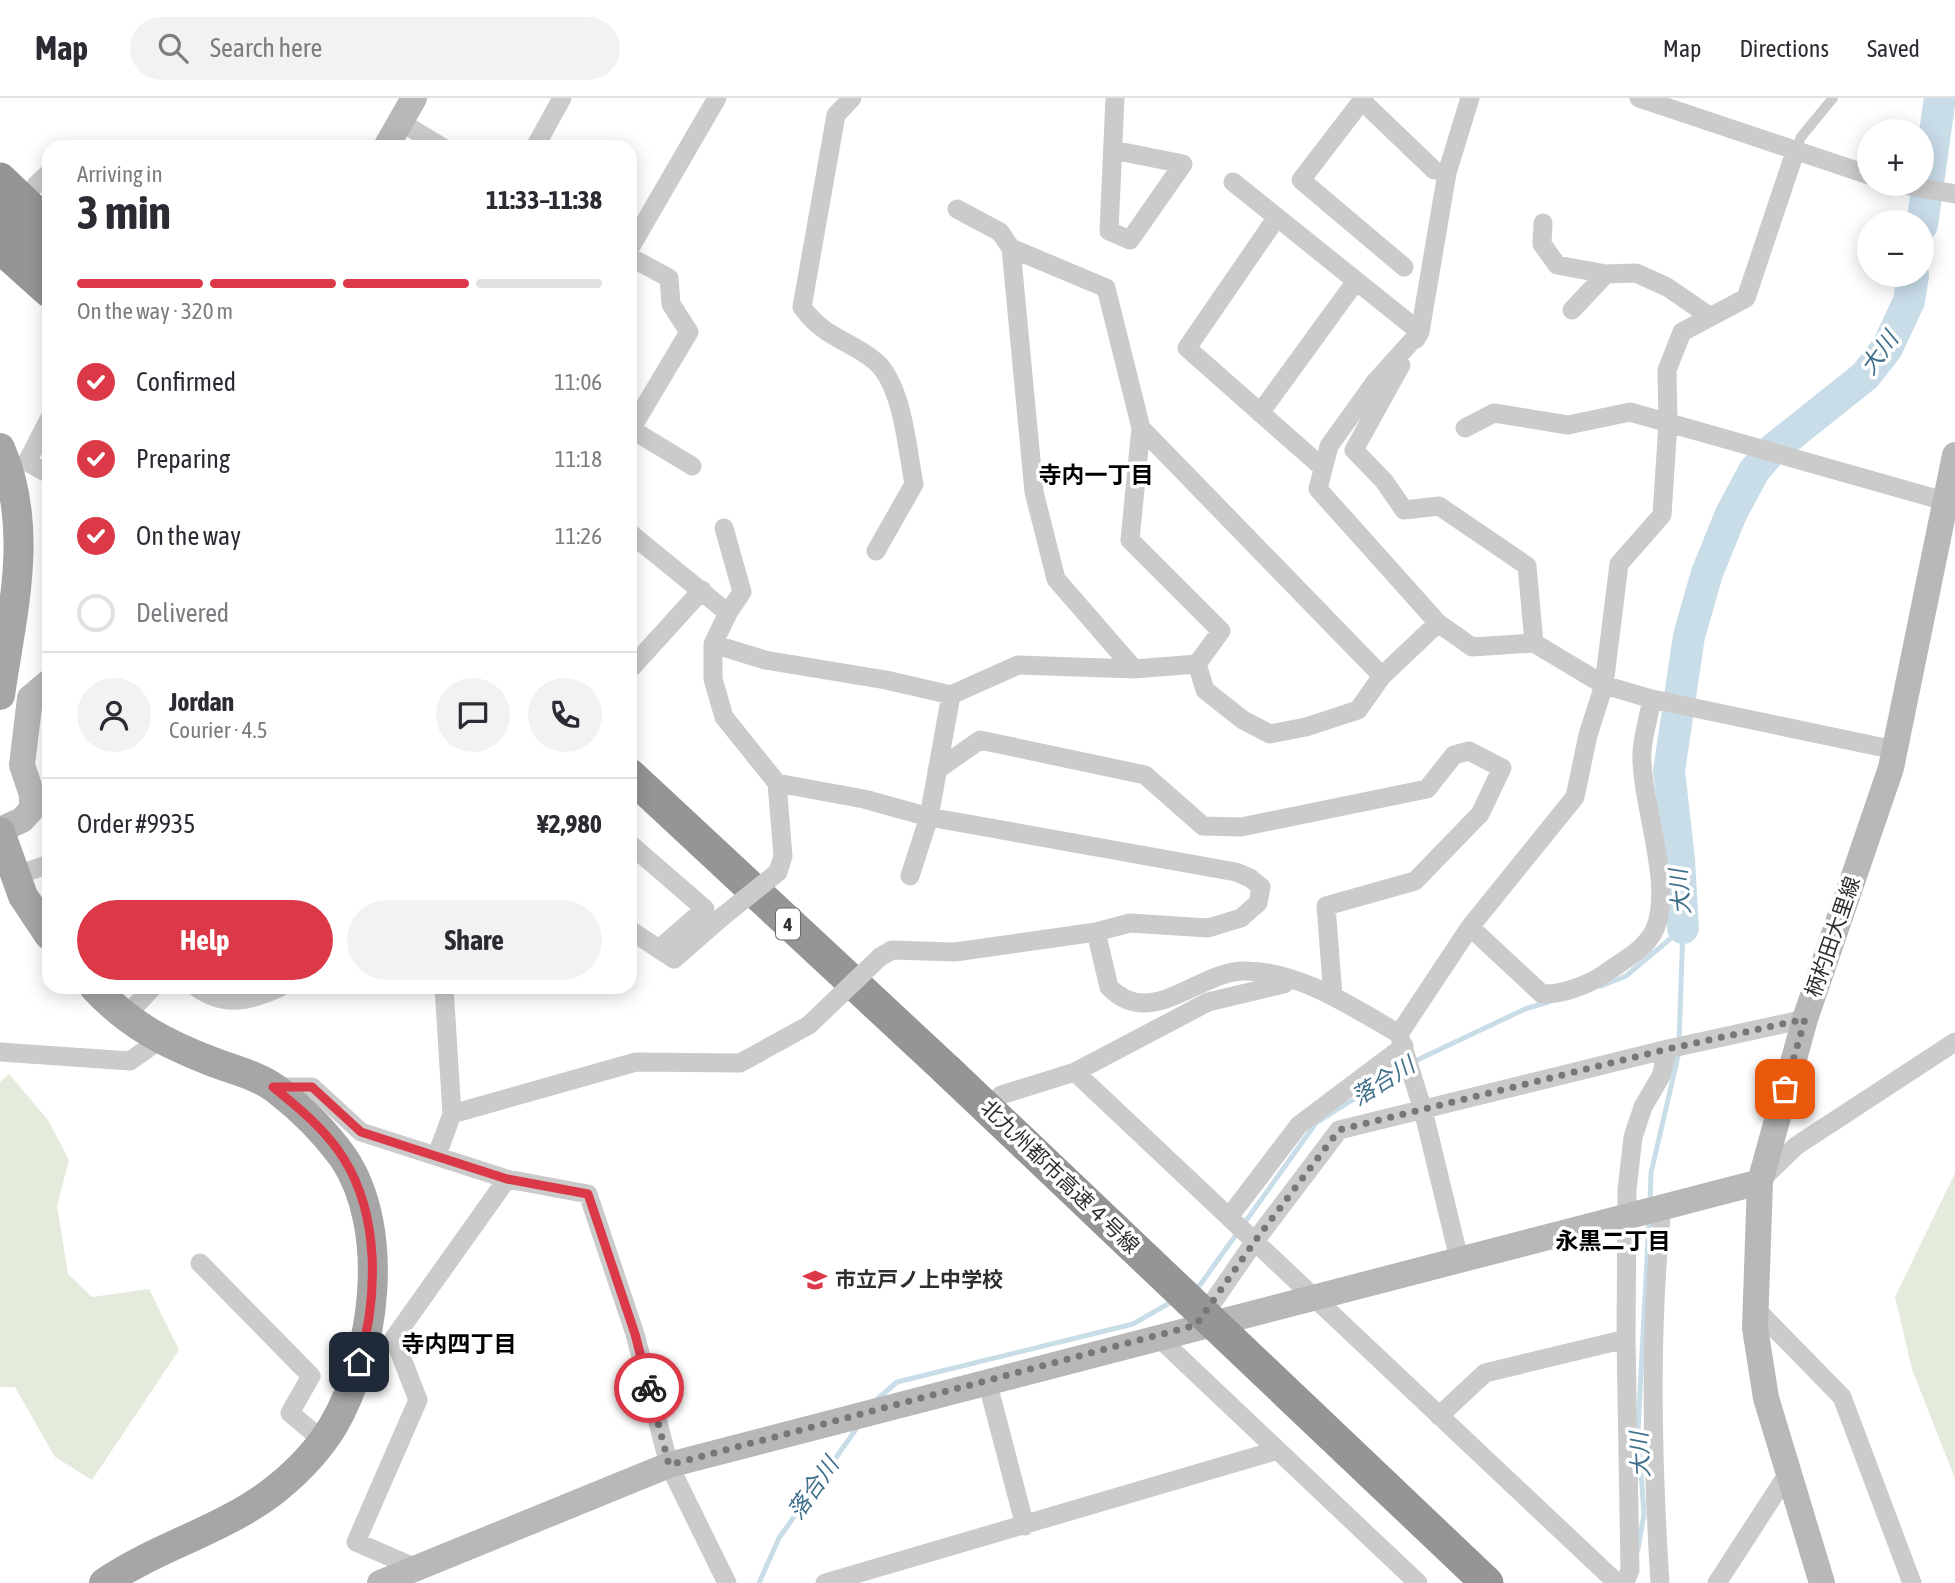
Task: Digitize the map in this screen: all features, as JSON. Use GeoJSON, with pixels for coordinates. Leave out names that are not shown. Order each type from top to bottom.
{"type":"FeatureCollection","features":[{"type":"Feature","properties":{"kind":"highway"},"geometry":{"type":"LineString","coordinates":[[0,179],[42,218]]}},
{"type":"Feature","properties":{"kind":"highway"},"geometry":{"type":"LineString","coordinates":[[0,209],[42,249]]}},
{"type":"Feature","properties":{"kind":"highway"},"geometry":{"type":"LineString","coordinates":[[0,247],[42,285]]}},
{"type":"Feature","properties":{"kind":"highway","name":"北九州都市高速４号線"},"geometry":{"type":"LineString","coordinates":[[637,782],[1459,1583]]}},
{"type":"Feature","properties":{"kind":"highway","name":"北九州都市高速４号線"},"geometry":{"type":"LineString","coordinates":[[637,810],[940,1079],[1487,1583]]}},
{"type":"Feature","properties":{"kind":"main road"},"geometry":{"type":"LineString","coordinates":[[0,448],[8,502],[20,551],[0,695]]}},
{"type":"Feature","properties":{"kind":"main road"},"geometry":{"type":"LineString","coordinates":[[1,841],[23,896],[42,924]]}},
{"type":"Feature","properties":{"kind":"main road"},"geometry":{"type":"LineString","coordinates":[[101,994],[135,1026],[273,1087],[310,1116],[344,1159],[361,1195],[371,1242],[372,1289],[366,1340],[353,1382],[332,1427],[302,1465],[275,1489],[245,1509],[126,1568],[104,1583]]}},
{"type":"Feature","properties":{"kind":"street"},"geometry":{"type":"LineString","coordinates":[[390,140],[414,98]]}},
{"type":"Feature","properties":{"kind":"street"},"geometry":{"type":"LineString","coordinates":[[539,140],[562,98]]}},
{"type":"Feature","properties":{"kind":"street"},"geometry":{"type":"LineString","coordinates":[[637,236],[717,98]]}},
{"type":"Feature","properties":{"kind":"street"},"geometry":{"type":"LineString","coordinates":[[852,98],[836,115],[802,307],[815,325],[877,362],[897,395],[914,484],[876,551]]}},
{"type":"Feature","properties":{"kind":"street"},"geometry":{"type":"LineString","coordinates":[[1113,150],[1182,164],[1130,240],[1109,231],[1115,98]]}},
{"type":"Feature","properties":{"kind":"street"},"geometry":{"type":"LineString","coordinates":[[1470,98],[1447,173],[1420,332],[1354,450],[1384,481],[1404,510],[1439,506],[1528,566],[1534,643]]}},
{"type":"Feature","properties":{"kind":"street"},"geometry":{"type":"LineString","coordinates":[[1639,98],[1857,171]]}},
{"type":"Feature","properties":{"kind":"street"},"geometry":{"type":"LineString","coordinates":[[1404,267],[1301,180],[1363,100],[1434,170]]}},
{"type":"Feature","properties":{"kind":"street"},"geometry":{"type":"LineString","coordinates":[[401,122],[431,140]]}},
{"type":"Feature","properties":{"kind":"street"},"geometry":{"type":"LineString","coordinates":[[1229,1217],[1299,1125],[1402,1040],[1470,926],[1575,797],[1588,735],[1604,685],[1619,564],[1662,515],[1668,423],[1667,370],[1682,332],[1708,315],[1746,298],[1795,152]]}},
{"type":"Feature","properties":{"kind":"street"},"geometry":{"type":"LineString","coordinates":[[1233,182],[1420,332]]}},
{"type":"Feature","properties":{"kind":"street"},"geometry":{"type":"LineString","coordinates":[[1934,190],[1955,194]]}},
{"type":"Feature","properties":{"kind":"street"},"geometry":{"type":"LineString","coordinates":[[957,209],[1000,232],[1011,248],[1034,492],[1056,579],[1134,669]]}},
{"type":"Feature","properties":{"kind":"street"},"geometry":{"type":"LineString","coordinates":[[1277,217],[1187,348],[1323,468]]}},
{"type":"Feature","properties":{"kind":"street"},"geometry":{"type":"LineString","coordinates":[[1543,223],[1542,244],[1557,265],[1606,274],[1636,273],[1667,287],[1708,315]]}},
{"type":"Feature","properties":{"kind":"street"},"geometry":{"type":"LineString","coordinates":[[713,644],[765,660],[886,680],[951,695],[1018,665],[1134,669],[1197,664],[1221,631],[1130,540],[1141,428],[1106,288],[1011,248]]}},
{"type":"Feature","properties":{"kind":"street"},"geometry":{"type":"LineString","coordinates":[[637,261],[669,278],[671,304],[689,332],[637,418]]}},
{"type":"Feature","properties":{"kind":"street"},"geometry":{"type":"LineString","coordinates":[[1572,310],[1606,274]]}},
{"type":"Feature","properties":{"kind":"street"},"geometry":{"type":"LineString","coordinates":[[1260,412],[1356,281]]}},
{"type":"Feature","properties":{"kind":"street"},"geometry":{"type":"LineString","coordinates":[[1420,332],[1376,383],[1329,446],[1318,489],[1438,623],[1472,647],[1534,643],[1604,685],[1651,699],[1895,750]]}},
{"type":"Feature","properties":{"kind":"street"},"geometry":{"type":"LineString","coordinates":[[1465,428],[1494,413],[1568,425],[1630,412],[1951,503]]}},
{"type":"Feature","properties":{"kind":"street"},"geometry":{"type":"LineString","coordinates":[[1141,428],[1382,676]]}},
{"type":"Feature","properties":{"kind":"street"},"geometry":{"type":"LineString","coordinates":[[42,433],[27,462],[42,470]]}},
{"type":"Feature","properties":{"kind":"street"},"geometry":{"type":"LineString","coordinates":[[637,434],[692,466]]}},
{"type":"Feature","properties":{"kind":"street","name":"柄杓田大里線"},"geometry":{"type":"LineString","coordinates":[[1822,1583],[1787,1475],[1766,1398],[1755,1328],[1760,1182],[1805,1019],[1895,750],[1951,503],[1955,455]]}},
{"type":"Feature","properties":{"kind":"street"},"geometry":{"type":"LineString","coordinates":[[637,934],[674,960],[778,872],[783,856],[777,783],[724,717],[713,679],[713,644],[742,592],[724,528]]}},
{"type":"Feature","properties":{"kind":"street"},"geometry":{"type":"LineString","coordinates":[[637,539],[728,613]]}},
{"type":"Feature","properties":{"kind":"street"},"geometry":{"type":"LineString","coordinates":[[637,662],[702,590]]}},
{"type":"Feature","properties":{"kind":"street"},"geometry":{"type":"LineString","coordinates":[[1197,664],[1205,690],[1243,720],[1270,734],[1306,727],[1358,710],[1382,676],[1438,623]]}},
{"type":"Feature","properties":{"kind":"street"},"geometry":{"type":"LineString","coordinates":[[1,841],[32,809],[32,795],[22,765],[30,698],[42,688]]}},
{"type":"Feature","properties":{"kind":"street"},"geometry":{"type":"LineString","coordinates":[[910,876],[929,817],[951,695]]}},
{"type":"Feature","properties":{"kind":"street"},"geometry":{"type":"LineString","coordinates":[[1470,926],[1542,994],[1554,995],[1601,977],[1642,947],[1655,929],[1659,910],[1658,874],[1642,753],[1651,699]]}},
{"type":"Feature","properties":{"kind":"street"},"geometry":{"type":"LineString","coordinates":[[937,770],[980,740],[1145,775],[1203,826],[1241,827],[1427,789],[1454,755],[1469,751],[1502,768],[1480,814],[1416,881],[1326,906],[1333,996]]}},
{"type":"Feature","properties":{"kind":"street"},"geometry":{"type":"LineString","coordinates":[[452,1114],[636,1062],[740,1063],[809,1025],[880,957],[892,950],[955,951],[1096,932],[1129,923],[1208,928],[1241,918],[1258,903],[1261,887],[1236,872],[929,817],[864,799],[777,783]]}},
{"type":"Feature","properties":{"kind":"street"},"geometry":{"type":"LineString","coordinates":[[637,850],[705,909],[659,948]]}},
{"type":"Feature","properties":{"kind":"street"},"geometry":{"type":"LineString","coordinates":[[15,876],[42,866]]}},
{"type":"Feature","properties":{"kind":"street"},"geometry":{"type":"LineString","coordinates":[[1096,932],[1109,987],[1130,1002],[1151,1003],[1174,997],[1215,976],[1244,971],[1303,982],[1333,996],[1402,1040],[1423,1110],[1459,1259]]}},
{"type":"Feature","properties":{"kind":"street"},"geometry":{"type":"LineString","coordinates":[[1001,1095],[1075,1072],[1208,1002],[1264,986],[1303,982]]}},
{"type":"Feature","properties":{"kind":"street"},"geometry":{"type":"LineString","coordinates":[[125,1017],[146,994]]}},
{"type":"Feature","properties":{"kind":"street"},"geometry":{"type":"LineString","coordinates":[[205,994],[210,998],[231,1002],[258,994]]}},
{"type":"Feature","properties":{"kind":"street"},"geometry":{"type":"LineString","coordinates":[[437,1155],[452,1114],[444,994]]}},
{"type":"Feature","properties":{"kind":"street"},"geometry":{"type":"LineString","coordinates":[[1196,1325],[1339,1130],[1668,1049],[1805,1019]]}},
{"type":"Feature","properties":{"kind":"street"},"geometry":{"type":"LineString","coordinates":[[0,1052],[130,1061],[162,1039]]}},
{"type":"Feature","properties":{"kind":"street"},"geometry":{"type":"LineString","coordinates":[[380,1583],[669,1465],[1196,1325],[1760,1182],[1796,1146],[1955,1042]]}},
{"type":"Feature","properties":{"kind":"street"},"geometry":{"type":"LineString","coordinates":[[1660,1583],[1652,1454],[1655,1278],[1633,1137],[1643,1107],[1661,1076],[1668,1049]]}},
{"type":"Feature","properties":{"kind":"street"},"geometry":{"type":"LineString","coordinates":[[1075,1072],[1617,1583]]}},
{"type":"Feature","properties":{"kind":"street"},"geometry":{"type":"LineString","coordinates":[[273,1087],[312,1087],[361,1132],[507,1179],[588,1194],[635,1334],[669,1465],[727,1583]]}},
{"type":"Feature","properties":{"kind":"street"},"geometry":{"type":"LineString","coordinates":[[416,1568],[356,1542],[418,1400],[394,1338],[507,1179]]}},
{"type":"Feature","properties":{"kind":"street"},"geometry":{"type":"LineString","coordinates":[[1625,1583],[1630,1570],[1626,1339],[1645,1211]]}},
{"type":"Feature","properties":{"kind":"street"},"geometry":{"type":"LineString","coordinates":[[200,1263],[311,1376],[290,1413],[322,1440]]}},
{"type":"Feature","properties":{"kind":"street"},"geometry":{"type":"LineString","coordinates":[[1756,1309],[1842,1397],[1912,1583]]}},
{"type":"Feature","properties":{"kind":"street"},"geometry":{"type":"LineString","coordinates":[[1157,1336],[1418,1583]]}},
{"type":"Feature","properties":{"kind":"street"},"geometry":{"type":"LineString","coordinates":[[1439,1416],[1485,1373],[1626,1339]]}},
{"type":"Feature","properties":{"kind":"street"},"geometry":{"type":"LineString","coordinates":[[987,1381],[1025,1526]]}},
{"type":"Feature","properties":{"kind":"street"},"geometry":{"type":"LineString","coordinates":[[825,1583],[1278,1450]]}},
{"type":"Feature","properties":{"kind":"street"},"geometry":{"type":"LineString","coordinates":[[1717,1583],[1787,1475]]}},
{"type":"Feature","properties":{"kind":"lane"},"geometry":{"type":"LineString","coordinates":[[1795,152],[1801,137],[1833,98]]}},
{"type":"Feature","properties":{"kind":"shaded area"},"geometry":{"type":"Polygon","coordinates":[[[9,1074],[48,1120],[69,1160],[57,1206],[68,1274],[92,1297],[149,1289],[179,1350],[92,1480],[55,1457],[15,1387],[0,1387],[0,1082],[9,1074]]]}},
{"type":"Feature","properties":{"kind":"shaded area"},"geometry":{"type":"Polygon","coordinates":[[[1955,1173],[1955,1479],[1912,1369],[1895,1297],[1955,1173]]]}},
{"type":"Feature","properties":{"kind":"waterway","name":"大川"},"geometry":{"type":"LineString","coordinates":[[1924,210],[1940,98]]}},
{"type":"Feature","properties":{"kind":"waterway","name":"大川"},"geometry":{"type":"LineString","coordinates":[[1683,928],[1669,771],[1689,636],[1707,573],[1731,514],[1754,471],[1771,451],[1865,376],[1887,348],[1909,301],[1911,287]]}},
{"type":"Feature","properties":{"kind":"waterway","name":"落合川"},"geometry":{"type":"LineString","coordinates":[[1601,986],[1626,976],[1683,928]]}},
{"type":"Feature","properties":{"kind":"waterway","name":"大川"},"geometry":{"type":"LineString","coordinates":[[1679,1042],[1683,928]]}},
{"type":"Feature","properties":{"kind":"waterway","name":"落合川"},"geometry":{"type":"LineString","coordinates":[[1413,1062],[1525,1009],[1548,1002]]}},
{"type":"Feature","properties":{"kind":"waterway","name":"大川"},"geometry":{"type":"LineString","coordinates":[[1650,1203],[1651,1173],[1679,1052]]}},
{"type":"Feature","properties":{"kind":"waterway","name":"落合川"},"geometry":{"type":"LineString","coordinates":[[1193,1289],[1200,1285],[1316,1123],[1405,1067]]}},
{"type":"Feature","properties":{"kind":"waterway","name":"大川"},"geometry":{"type":"LineString","coordinates":[[1638,1549],[1644,1514],[1638,1430],[1649,1220]]}},
{"type":"Feature","properties":{"kind":"waterway","name":"落合川"},"geometry":{"type":"LineString","coordinates":[[874,1402],[897,1382],[1133,1324],[1173,1301]]}},
{"type":"Feature","properties":{"kind":"waterway","name":"落合川"},"geometry":{"type":"LineString","coordinates":[[759,1583],[779,1538],[859,1425]]}},
{"type":"Feature","properties":{"kind":"way so far"},"geometry":{"type":"LineString","coordinates":[[649,1388],[669,1465],[1196,1325],[1339,1130],[1668,1049],[1805,1019],[1785,1089]]}},
{"type":"Feature","properties":{"kind":"place","name":"市立戸ノ上中学校"},"geometry":{"type":"Point","coordinates":[815,1280]}},
{"type":"Feature","properties":{"kind":"district","name":"寺内一丁目"},"geometry":{"type":"Point","coordinates":[1096,475]}},
{"type":"Feature","properties":{"kind":"district","name":"永黒二丁目"},"geometry":{"type":"Point","coordinates":[1613,1241]}},
{"type":"Feature","properties":{"kind":"district","name":"寺内四丁目"},"geometry":{"type":"Point","coordinates":[459,1344]}},
{"type":"Feature","properties":{"kind":"route"},"geometry":{"type":"LineString","coordinates":[[359,1362],[366,1340],[372,1289],[371,1242],[361,1195],[344,1159],[310,1116],[273,1087],[312,1087],[361,1132],[507,1179],[588,1194],[635,1334],[649,1388]]}}]}
